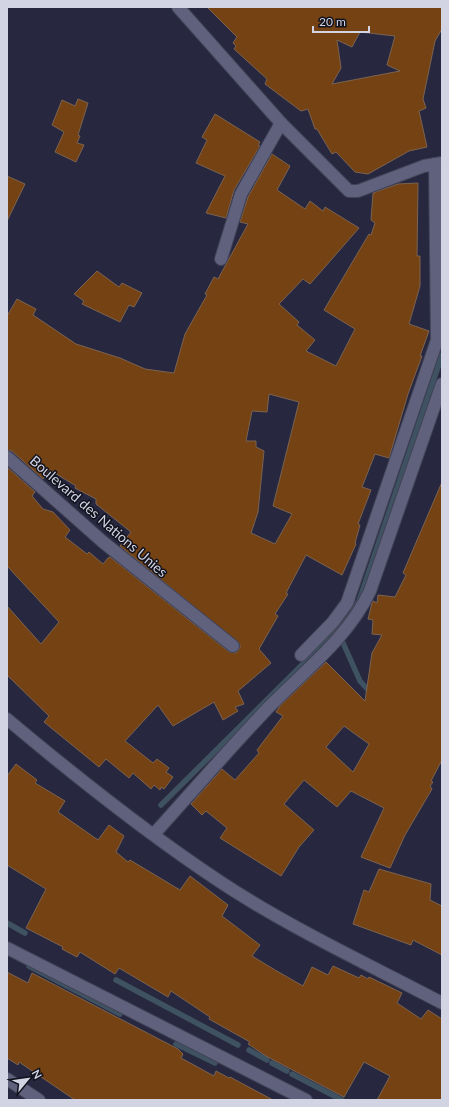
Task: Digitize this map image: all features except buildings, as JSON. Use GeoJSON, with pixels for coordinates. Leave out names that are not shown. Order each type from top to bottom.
{"type":"FeatureCollection","features":[{"type":"Feature","properties":{"kind":"street"},"geometry":{"type":"LineString","coordinates":[[178,7],[281,123],[349,191],[358,191],[424,166],[438,163],[436,340],[434,352],[347,603],[333,622],[301,655]]}},
{"type":"Feature","properties":{"kind":"street"},"geometry":{"type":"LineString","coordinates":[[221,259],[241,194],[281,123]]}},
{"type":"Feature","properties":{"kind":"street"},"geometry":{"type":"LineString","coordinates":[[154,834],[268,708],[330,647],[362,607],[370,591],[442,384]]}},
{"type":"Feature","properties":{"kind":"street","name":"Boulevard des Nations Unies"},"geometry":{"type":"LineString","coordinates":[[7,457],[103,542],[234,646]]}},
{"type":"Feature","properties":{"kind":"street"},"geometry":{"type":"LineString","coordinates":[[7,720],[101,797],[219,881],[266,909],[442,1003]]}},
{"type":"Feature","properties":{"kind":"street"},"geometry":{"type":"LineString","coordinates":[[7,948],[306,1100]]}},
{"type":"Feature","properties":{"kind":"street"},"geometry":{"type":"LineString","coordinates":[[7,1079],[39,1100]]}},
{"type":"Feature","properties":{"kind":"waterway"},"geometry":{"type":"LineString","coordinates":[[161,805],[337,630],[359,601],[442,355]]}},
{"type":"Feature","properties":{"kind":"waterway"},"geometry":{"type":"LineString","coordinates":[[340,636],[360,681],[371,693]]}},
{"type":"Feature","properties":{"kind":"waterway"},"geometry":{"type":"LineString","coordinates":[[7,923],[25,933]]}},
{"type":"Feature","properties":{"kind":"waterway"},"geometry":{"type":"LineString","coordinates":[[29,966],[120,1014]]}},
{"type":"Feature","properties":{"kind":"waterway"},"geometry":{"type":"LineString","coordinates":[[116,980],[238,1045]]}},
{"type":"Feature","properties":{"kind":"waterway"},"geometry":{"type":"LineString","coordinates":[[176,1044],[215,1063]]}},
{"type":"Feature","properties":{"kind":"waterway"},"geometry":{"type":"LineString","coordinates":[[249,1050],[267,1060]]}},
{"type":"Feature","properties":{"kind":"waterway"},"geometry":{"type":"LineString","coordinates":[[272,1063],[287,1071]]}},
{"type":"Feature","properties":{"kind":"waterway"},"geometry":{"type":"LineString","coordinates":[[292,1074],[342,1100]]}}]}
